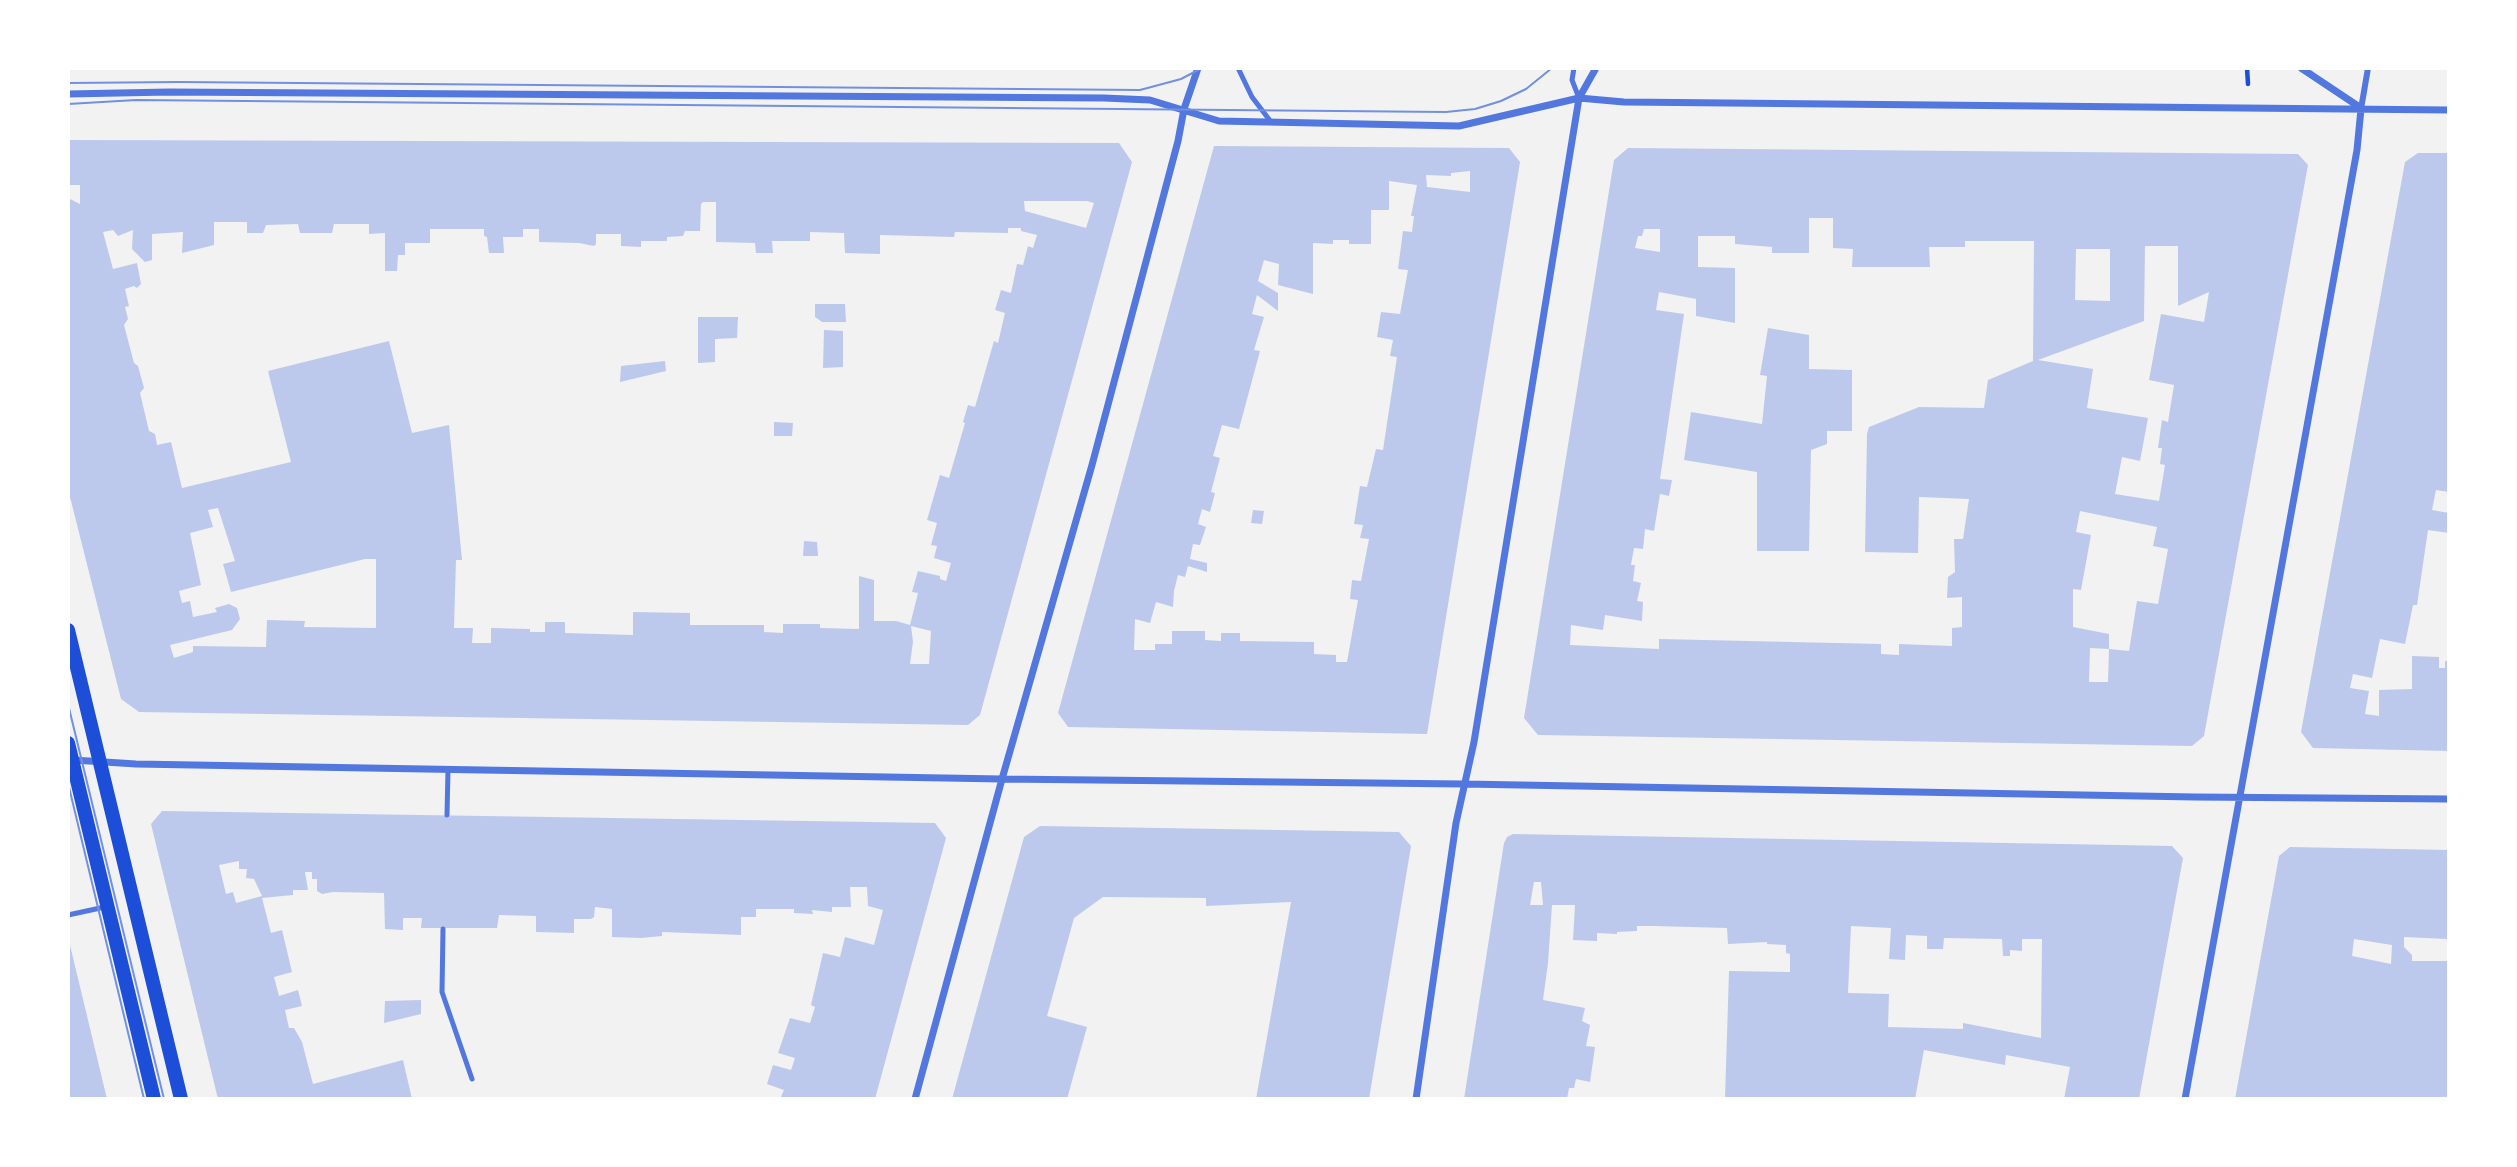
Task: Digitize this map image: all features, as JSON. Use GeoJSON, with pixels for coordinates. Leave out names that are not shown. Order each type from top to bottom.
{"type":"FeatureCollection","features":[{"type":"Feature","properties":{"kind":"main road"},"geometry":{"type":"LineString","coordinates":[[68,630],[181,1099]]}},
{"type":"Feature","properties":{"kind":"main road"},"geometry":{"type":"LineString","coordinates":[[68,743],[154,1099]]}},
{"type":"Feature","properties":{"kind":"street"},"geometry":{"type":"LineString","coordinates":[[915,1099],[1002,779],[1092,465],[1178,141],[1184,109],[1198,68]]}},
{"type":"Feature","properties":{"kind":"street"},"geometry":{"type":"LineString","coordinates":[[1416,1099],[1456,824],[1496,605],[1579,98],[1596,68]]}},
{"type":"Feature","properties":{"kind":"street"},"geometry":{"type":"LineString","coordinates":[[2301,68],[2361,109]]}},
{"type":"Feature","properties":{"kind":"street"},"geometry":{"type":"LineString","coordinates":[[2185,1099],[2353,177],[2368,68]]}},
{"type":"Feature","properties":{"kind":"street"},"geometry":{"type":"LineString","coordinates":[[68,94],[183,92],[1104,98],[1150,100],[1219,121],[1459,126],[1579,98],[1624,102],[2449,110]]}},
{"type":"Feature","properties":{"kind":"street"},"geometry":{"type":"LineString","coordinates":[[72,760],[448,770],[2449,799]]}},
{"type":"Feature","properties":{"kind":"lane"},"geometry":{"type":"LineString","coordinates":[[1238,68],[1252,97],[1272,123]]}},
{"type":"Feature","properties":{"kind":"lane"},"geometry":{"type":"LineString","coordinates":[[1574,68],[1572,80],[1579,98]]}},
{"type":"Feature","properties":{"kind":"lane"},"geometry":{"type":"LineString","coordinates":[[447,816],[448,770]]}},
{"type":"Feature","properties":{"kind":"lane"},"geometry":{"type":"LineString","coordinates":[[68,915],[108,906]]}},
{"type":"Feature","properties":{"kind":"lane"},"geometry":{"type":"LineString","coordinates":[[443,929],[442,992],[471,1079]]}},
{"type":"Feature","properties":{"kind":"path"},"geometry":{"type":"LineString","coordinates":[[2247,68],[2248,85]]}},
{"type":"Feature","properties":{"kind":"building"},"geometry":{"type":"Polygon","coordinates":[[[68,140],[1119,143],[1132,162],[980,715],[968,725],[139,712],[121,699],[68,489],[68,198],[80,204],[80,185],[70,185],[68,188],[68,140]],[[1024,201],[1025,211],[1086,228],[1094,203],[1024,201]],[[716,202],[701,204],[700,231],[685,231],[683,236],[667,237],[667,241],[641,241],[641,247],[621,246],[621,234],[596,234],[594,246],[539,242],[539,229],[523,229],[523,237],[503,237],[504,253],[489,253],[484,229],[430,229],[430,243],[405,243],[405,255],[398,255],[397,271],[385,271],[385,233],[369,234],[369,224],[334,224],[332,233],[300,233],[298,224],[266,225],[263,233],[247,233],[247,222],[214,222],[214,245],[182,253],[183,232],[152,234],[152,260],[145,262],[132,249],[133,230],[118,236],[113,230],[103,232],[113,269],[137,263],[141,284],[137,288],[134,286],[125,289],[129,306],[125,307],[128,319],[124,325],[144,388],[140,393],[149,431],[155,434],[157,445],[171,442],[182,488],[291,462],[268,371],[389,341],[412,433],[449,425],[462,560],[456,560],[454,628],[473,628],[472,643],[491,643],[491,628],[545,632],[545,622],[565,622],[565,633],[633,635],[633,612],[690,613],[690,625],[764,625],[764,632],[783,633],[783,624],[820,624],[820,628],[859,629],[859,576],[874,580],[874,621],[896,621],[910,625],[918,593],[912,592],[918,571],[940,576],[940,579],[946,581],[951,563],[934,558],[937,546],[931,545],[937,523],[927,520],[940,475],[949,478],[968,405],[975,407],[994,341],[998,343],[1005,313],[995,310],[1001,290],[1011,293],[1017,264],[1023,265],[1028,246],[1033,248],[1037,235],[1021,231],[1021,228],[1008,228],[1008,233],[955,232],[954,237],[880,235],[880,254],[845,253],[844,233],[810,232],[810,241],[772,241],[773,253],[756,253],[755,243],[716,242],[716,202]],[[218,508],[208,510],[213,527],[190,533],[201,585],[179,591],[182,603],[190,601],[193,617],[217,612],[215,608],[229,604],[237,608],[240,619],[232,630],[170,645],[174,658],[193,652],[193,646],[266,647],[267,620],[305,621],[304,627],[376,628],[376,559],[365,559],[231,592],[223,564],[235,561],[218,508]],[[911,626],[913,642],[910,664],[929,664],[931,631],[911,626]]]}},
{"type":"Feature","properties":{"kind":"building"},"geometry":{"type":"Polygon","coordinates":[[[1214,146],[1509,148],[1520,162],[1427,734],[1068,727],[1058,713],[1214,146]],[[1470,171],[1451,173],[1451,176],[1426,175],[1427,187],[1470,192],[1470,171]],[[1389,181],[1389,210],[1371,210],[1371,244],[1349,244],[1349,240],[1333,240],[1333,244],[1313,243],[1313,294],[1278,285],[1279,264],[1264,260],[1258,281],[1278,293],[1278,311],[1257,295],[1252,314],[1264,317],[1254,350],[1260,351],[1239,429],[1222,425],[1213,456],[1220,458],[1211,492],[1215,493],[1210,512],[1202,509],[1198,524],[1206,527],[1200,545],[1193,544],[1190,559],[1207,563],[1207,572],[1188,566],[1185,577],[1178,575],[1173,607],[1156,602],[1150,623],[1135,619],[1134,650],[1155,650],[1155,644],[1172,644],[1172,631],[1205,631],[1205,640],[1221,641],[1221,633],[1240,633],[1240,641],[1314,642],[1314,654],[1336,655],[1336,662],[1347,662],[1358,600],[1350,599],[1352,580],[1361,581],[1369,539],[1360,538],[1363,525],[1354,524],[1360,486],[1367,487],[1376,449],[1383,450],[1397,357],[1390,356],[1393,340],[1377,337],[1381,312],[1400,314],[1408,270],[1398,269],[1403,231],[1412,232],[1414,216],[1411,216],[1417,185],[1389,181]]]}},
{"type":"Feature","properties":{"kind":"building"},"geometry":{"type":"Polygon","coordinates":[[[1628,148],[2298,154],[2308,165],[2204,736],[2192,746],[1538,735],[1524,718],[1614,160],[1628,148]],[[1809,218],[1809,253],[1772,253],[1772,247],[1735,244],[1735,236],[1698,236],[1698,267],[1735,268],[1735,323],[1696,316],[1696,299],[1659,292],[1656,310],[1684,314],[1660,479],[1672,480],[1669,496],[1660,494],[1654,531],[1645,529],[1643,549],[1634,548],[1631,565],[1635,565],[1633,581],[1641,583],[1637,601],[1643,602],[1642,621],[1605,615],[1603,630],[1571,625],[1570,645],[1659,649],[1659,639],[1881,644],[1881,654],[1899,655],[1899,644],[1952,646],[1952,628],[1962,627],[1962,597],[1947,598],[1948,577],[1955,572],[1954,539],[1963,539],[1969,499],[1919,497],[1918,553],[1865,552],[1867,434],[1869,427],[1919,407],[1984,408],[1988,380],[2033,361],[2034,241],[1965,241],[1965,247],[1929,247],[1930,267],[1852,267],[1853,249],[1833,248],[1833,218],[1809,218]],[[1644,229],[1642,236],[1638,236],[1635,248],[1660,252],[1660,229],[1644,229]],[[2145,246],[2144,321],[2038,360],[2093,369],[2087,408],[2148,418],[2140,461],[2122,457],[2115,494],[2159,501],[2165,465],[2160,464],[2162,448],[2158,448],[2162,420],[2168,422],[2174,385],[2149,380],[2161,314],[2204,322],[2209,292],[2178,306],[2178,246],[2145,246]],[[2076,249],[2075,300],[2110,301],[2110,249],[2076,249]],[[2080,511],[2076,532],[2091,535],[2081,590],[2073,589],[2073,627],[2109,634],[2109,649],[2129,651],[2137,601],[2158,604],[2168,549],[2153,546],[2157,527],[2080,511]],[[2090,648],[2089,682],[2108,682],[2109,649],[2090,648]]]}},
{"type":"Feature","properties":{"kind":"building"},"geometry":{"type":"Polygon","coordinates":[[[2418,153],[2449,153],[2449,492],[2436,490],[2432,510],[2449,513],[2449,533],[2428,530],[2417,605],[2413,605],[2405,644],[2380,639],[2372,678],[2353,674],[2350,688],[2369,691],[2365,714],[2379,716],[2379,690],[2412,689],[2412,656],[2439,657],[2439,668],[2445,668],[2445,661],[2449,661],[2449,751],[2313,748],[2301,732],[2405,162],[2418,153]]]}},
{"type":"Feature","properties":{"kind":"building"},"geometry":{"type":"Polygon","coordinates":[[[815,304],[845,304],[846,322],[822,322],[815,317],[815,304]]]}},
{"type":"Feature","properties":{"kind":"building"},"geometry":{"type":"Polygon","coordinates":[[[698,317],[738,317],[737,338],[715,339],[715,362],[698,363],[698,317]]]}},
{"type":"Feature","properties":{"kind":"building"},"geometry":{"type":"Polygon","coordinates":[[[1768,328],[1809,335],[1809,369],[1852,370],[1852,431],[1827,431],[1827,444],[1811,450],[1809,551],[1757,551],[1757,472],[1684,460],[1691,412],[1762,424],[1767,376],[1760,375],[1768,328]]]}},
{"type":"Feature","properties":{"kind":"building"},"geometry":{"type":"Polygon","coordinates":[[[824,330],[843,331],[843,367],[823,368],[824,330]]]}},
{"type":"Feature","properties":{"kind":"building"},"geometry":{"type":"Polygon","coordinates":[[[665,361],[666,371],[620,382],[621,366],[665,361]]]}},
{"type":"Feature","properties":{"kind":"building"},"geometry":{"type":"Polygon","coordinates":[[[774,422],[793,423],[792,436],[774,436],[774,422]]]}},
{"type":"Feature","properties":{"kind":"building"},"geometry":{"type":"Polygon","coordinates":[[[1253,510],[1264,511],[1262,524],[1251,523],[1253,510]]]}},
{"type":"Feature","properties":{"kind":"building"},"geometry":{"type":"Polygon","coordinates":[[[804,541],[817,542],[818,556],[803,556],[804,541]]]}},
{"type":"Feature","properties":{"kind":"building"},"geometry":{"type":"Polygon","coordinates":[[[162,811],[935,823],[946,838],[875,1099],[780,1099],[784,1090],[767,1084],[773,1065],[791,1070],[795,1058],[778,1053],[790,1018],[810,1023],[815,1007],[811,1005],[823,953],[840,957],[845,937],[874,945],[883,910],[868,906],[867,887],[850,887],[851,907],[832,907],[832,912],[812,910],[813,914],[794,913],[794,909],[756,909],[756,917],[741,917],[741,935],[662,932],[662,936],[641,938],[612,937],[612,909],[595,907],[594,917],[591,919],[574,919],[574,933],[536,932],[536,916],[499,915],[497,928],[421,928],[422,918],[403,918],[403,930],[385,929],[384,893],[322,894],[317,891],[317,879],[312,879],[312,872],[305,872],[308,890],[293,890],[293,895],[262,898],[271,933],[282,930],[292,972],[274,977],[279,996],[298,990],[302,1006],[285,1010],[289,1028],[294,1028],[302,1042],[313,1084],[403,1060],[412,1099],[218,1099],[151,824],[162,811]],[[239,861],[219,865],[226,894],[233,892],[236,903],[262,896],[254,879],[246,878],[247,869],[239,869],[239,861]]]}},
{"type":"Feature","properties":{"kind":"building"},"geometry":{"type":"Polygon","coordinates":[[[1040,826],[1399,832],[1411,846],[1369,1099],[1256,1099],[1291,902],[1206,906],[1206,898],[1103,897],[1074,918],[1047,1016],[1087,1027],[1067,1099],[952,1099],[1024,837],[1040,826]]]}},
{"type":"Feature","properties":{"kind":"building"},"geometry":{"type":"Polygon","coordinates":[[[1513,834],[2172,846],[2183,858],[2139,1099],[2064,1099],[2070,1067],[2006,1055],[2005,1065],[1924,1050],[1915,1099],[1725,1099],[1729,971],[1790,972],[1790,954],[1786,953],[1786,945],[1767,942],[1728,944],[1727,928],[1654,926],[1637,926],[1637,931],[1617,934],[1597,933],[1597,941],[1573,940],[1575,905],[1552,905],[1543,1000],[1585,1008],[1582,1021],[1590,1025],[1586,1046],[1595,1047],[1590,1082],[1576,1079],[1574,1088],[1569,1088],[1567,1099],[1464,1099],[1507,837],[1513,834]],[[1534,882],[1530,905],[1543,905],[1541,882],[1534,882]],[[1851,926],[1848,993],[1889,994],[1888,1027],[1963,1029],[1963,1023],[2041,1038],[2042,939],[2022,939],[2022,951],[2010,950],[2010,956],[2003,956],[2002,939],[1944,938],[1943,949],[1927,949],[1927,936],[1906,935],[1905,960],[1889,959],[1891,928],[1851,926]]]}},
{"type":"Feature","properties":{"kind":"building"},"geometry":{"type":"Polygon","coordinates":[[[2290,847],[2449,850],[2447,939],[2404,937],[2404,947],[2412,955],[2412,961],[2447,961],[2449,1099],[2235,1099],[2279,856],[2290,847]],[[2354,939],[2352,956],[2391,964],[2392,945],[2354,939]]]}},
{"type":"Feature","properties":{"kind":"building"},"geometry":{"type":"Polygon","coordinates":[[[69,941],[107,1099],[68,1099],[69,941]]]}},
{"type":"Feature","properties":{"kind":"building"},"geometry":{"type":"Polygon","coordinates":[[[421,1000],[421,1014],[384,1023],[385,1001],[421,1000]]]}},
{"type":"Feature","properties":{"kind":"tram line"},"geometry":{"type":"LineString","coordinates":[[68,83],[1140,90],[1181,79],[1202,68]]}},
{"type":"Feature","properties":{"kind":"tram line"},"geometry":{"type":"LineString","coordinates":[[68,104],[136,100],[1446,112],[1475,109],[1501,101],[1526,89],[1552,68]]}},
{"type":"Feature","properties":{"kind":"tram line"},"geometry":{"type":"LineString","coordinates":[[68,704],[164,1099]]}},
{"type":"Feature","properties":{"kind":"tram line"},"geometry":{"type":"LineString","coordinates":[[68,783],[144,1099]]}}]}
